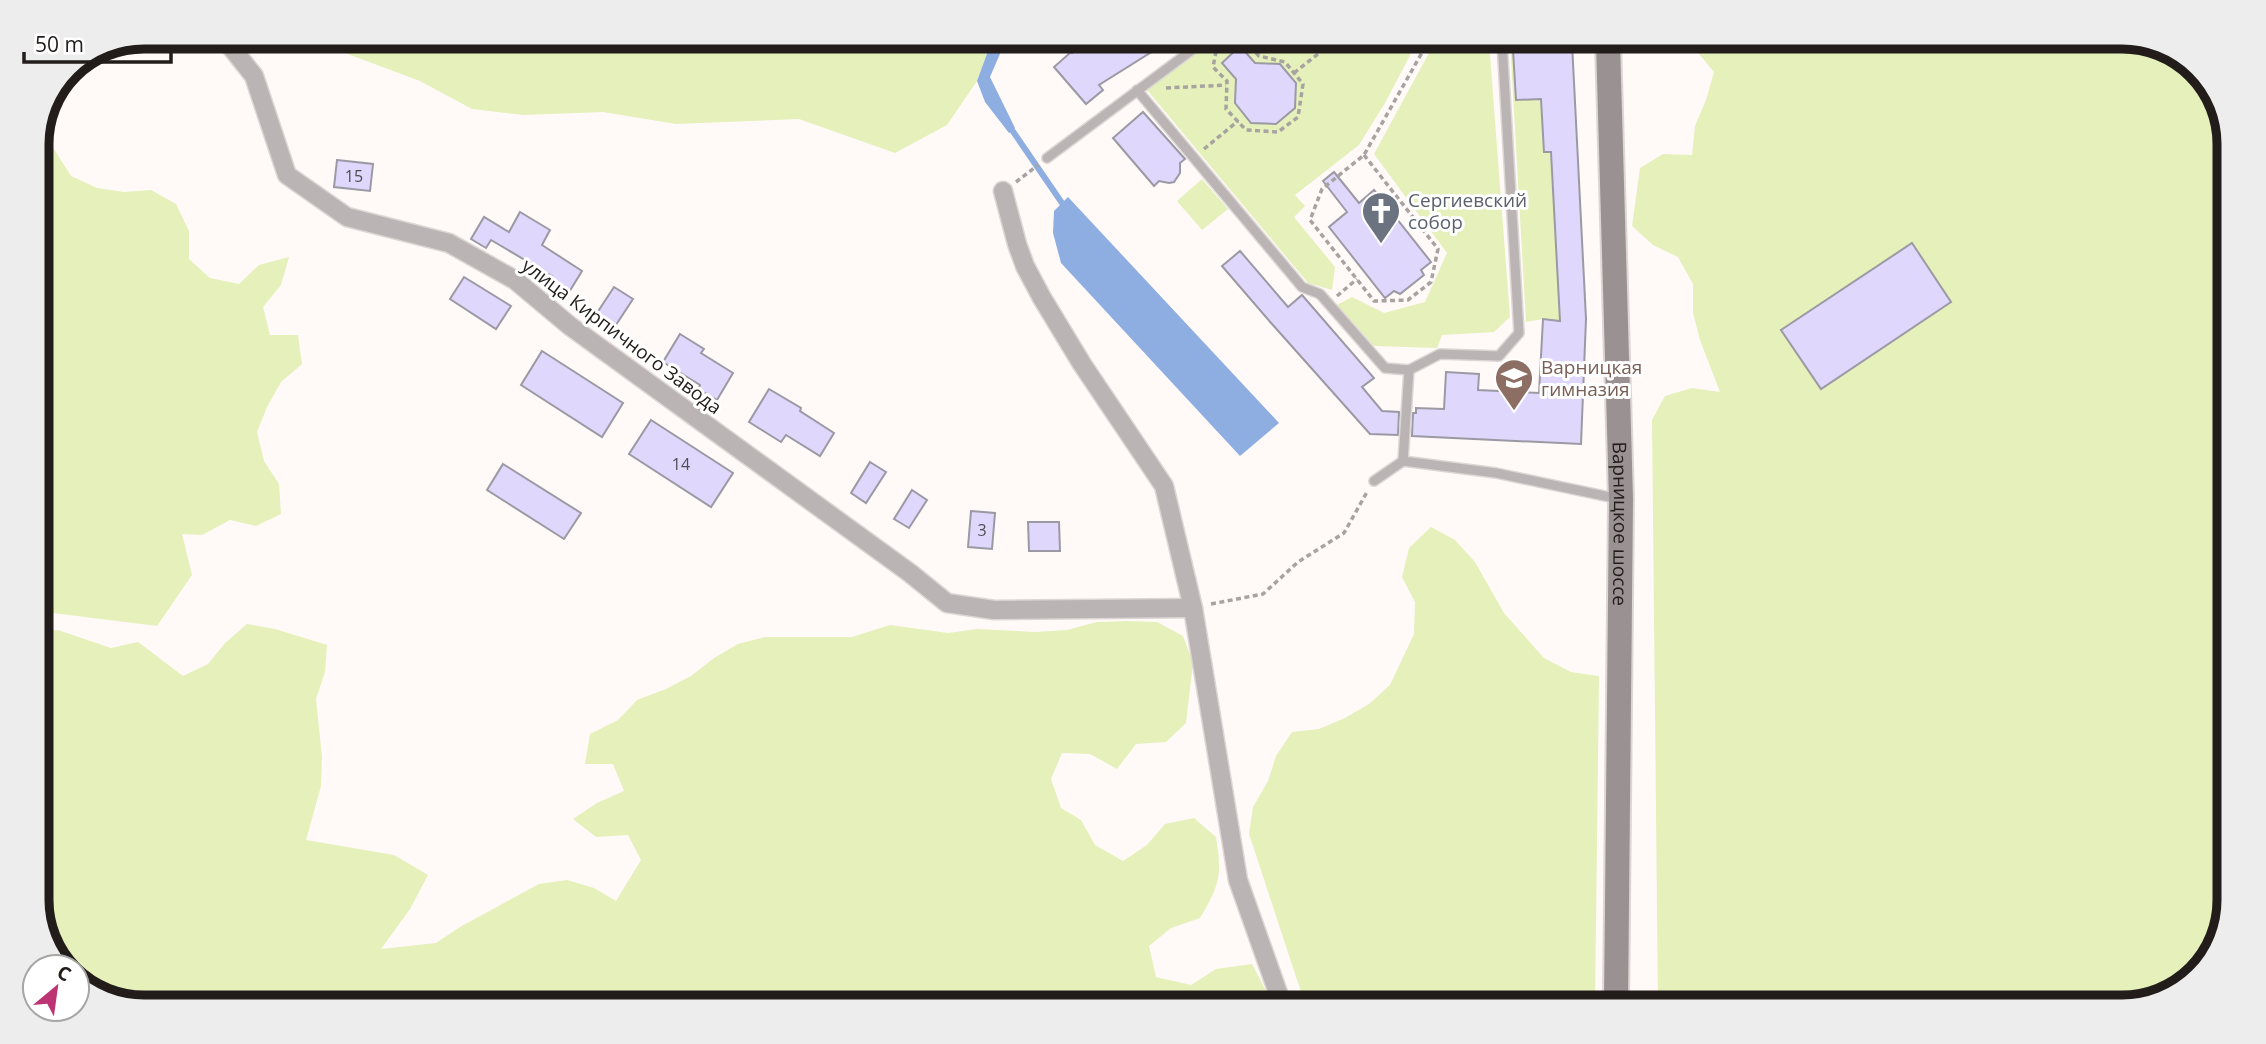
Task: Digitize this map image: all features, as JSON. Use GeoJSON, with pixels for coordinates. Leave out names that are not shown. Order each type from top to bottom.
{"type":"FeatureCollection","features":[{"type":"Feature","properties":{"kind":"street","name":"улица Кирпичного Завода"},"geometry":{"type":"LineString","coordinates":[[233,49],[254,76],[287,175],[347,218],[449,243],[515,280],[570,326],[910,573],[947,603],[995,610],[1193,608]]}},
{"type":"Feature","properties":{"kind":"street","name":"Варницкое шоссе"},"geometry":{"type":"LineString","coordinates":[[1608,49],[1621,499],[1616,995]]}},
{"type":"Feature","properties":{"kind":"street"},"geometry":{"type":"LineString","coordinates":[[1003,191],[1017,244],[1042,298],[1082,364],[1164,486],[1193,608],[1238,880],[1279,995]]}},
{"type":"Feature","properties":{"kind":"lane"},"geometry":{"type":"LineString","coordinates":[[1048,158],[1193,49]]}},
{"type":"Feature","properties":{"kind":"lane"},"geometry":{"type":"LineString","coordinates":[[1136,90],[1302,287],[1320,294],[1385,369],[1409,370],[1440,354],[1499,356],[1519,333],[1502,49]]}},
{"type":"Feature","properties":{"kind":"lane"},"geometry":{"type":"LineString","coordinates":[[1403,461],[1409,370]]}},
{"type":"Feature","properties":{"kind":"lane"},"geometry":{"type":"LineString","coordinates":[[1374,481],[1403,461],[1496,473],[1621,499]]}},
{"type":"Feature","properties":{"kind":"path"},"geometry":{"type":"LineString","coordinates":[[1220,49],[1216,52],[1213,67],[1227,81],[1226,109],[1246,130],[1278,132],[1298,117],[1303,84],[1285,62],[1259,57],[1252,49]]}},
{"type":"Feature","properties":{"kind":"path"},"geometry":{"type":"LineString","coordinates":[[1294,73],[1324,49]]}},
{"type":"Feature","properties":{"kind":"path"},"geometry":{"type":"LineString","coordinates":[[1364,155],[1438,249],[1431,282],[1408,300],[1374,302],[1310,220],[1322,189],[1364,155],[1424,49]]}},
{"type":"Feature","properties":{"kind":"path"},"geometry":{"type":"LineString","coordinates":[[1136,90],[1226,85]]}},
{"type":"Feature","properties":{"kind":"path"},"geometry":{"type":"LineString","coordinates":[[1193,158],[1238,121]]}},
{"type":"Feature","properties":{"kind":"path"},"geometry":{"type":"LineString","coordinates":[[1344,290],[1357,279]]}},
{"type":"Feature","properties":{"kind":"path"},"geometry":{"type":"LineString","coordinates":[[1499,356],[1509,392]]}},
{"type":"Feature","properties":{"kind":"path"},"geometry":{"type":"LineString","coordinates":[[1193,608],[1263,594],[1298,562],[1344,533],[1374,481]]}},
{"type":"Feature","properties":{"kind":"green space"},"geometry":{"type":"Polygon","coordinates":[[[334,49],[989,49],[977,81],[947,125],[895,153],[799,119],[676,124],[603,112],[524,115],[472,109],[420,81],[334,49]]]}},
{"type":"Feature","properties":{"kind":"green space"},"geometry":{"type":"Polygon","coordinates":[[[1201,49],[1413,49],[1359,145],[1295,195],[1305,206],[1294,217],[1335,267],[1332,290],[1308,283],[1147,90],[1201,49]]]}},
{"type":"Feature","properties":{"kind":"green space"},"geometry":{"type":"Polygon","coordinates":[[[1431,49],[1490,49],[1510,317],[1494,332],[1442,335],[1437,348],[1374,346],[1337,305],[1352,297],[1384,313],[1425,302],[1447,253],[1374,154],[1431,49]]]}},
{"type":"Feature","properties":{"kind":"green space"},"geometry":{"type":"Polygon","coordinates":[[[1510,49],[1537,49],[1513,50],[1516,99],[1541,99],[1544,152],[1551,152],[1560,321],[1543,319],[1526,322],[1510,49]]]}},
{"type":"Feature","properties":{"kind":"green space"},"geometry":{"type":"Polygon","coordinates":[[[1695,49],[2122,49],[2141,51],[2170,62],[2197,86],[2210,107],[2217,137],[2217,900],[2215,919],[2204,948],[2185,972],[2159,988],[2122,995],[1658,995],[1652,420],[1665,396],[1692,388],[1720,392],[1700,340],[1693,313],[1693,284],[1678,257],[1653,245],[1632,226],[1640,168],[1663,154],[1692,155],[1695,126],[1714,72],[1695,49]]]}},
{"type":"Feature","properties":{"kind":"green space"},"geometry":{"type":"Polygon","coordinates":[[[49,143],[71,176],[97,188],[124,192],[151,190],[176,204],[189,231],[189,259],[210,278],[239,284],[259,265],[289,257],[281,285],[263,307],[270,335],[298,335],[302,364],[281,382],[257,432],[264,461],[279,484],[281,514],[256,526],[230,520],[202,535],[182,534],[192,575],[157,626],[49,612],[49,143]]]}},
{"type":"Feature","properties":{"kind":"green space"},"geometry":{"type":"Polygon","coordinates":[[[1202,179],[1228,209],[1202,230],[1177,201],[1202,179]]]}},
{"type":"Feature","properties":{"kind":"green space"},"geometry":{"type":"Polygon","coordinates":[[[1431,527],[1455,540],[1475,562],[1504,613],[1544,658],[1571,672],[1599,676],[1595,995],[1302,995],[1249,834],[1253,807],[1268,781],[1276,756],[1292,732],[1319,729],[1345,718],[1369,704],[1390,685],[1414,634],[1415,602],[1402,577],[1409,548],[1431,527]]]}},
{"type":"Feature","properties":{"kind":"green space"},"geometry":{"type":"Polygon","coordinates":[[[1097,622],[1157,622],[1183,636],[1193,663],[1186,723],[1166,742],[1136,744],[1117,769],[1090,754],[1062,753],[1051,779],[1061,808],[1081,820],[1095,845],[1123,861],[1147,845],[1165,824],[1194,818],[1216,837],[1219,871],[1212,897],[1200,918],[1171,928],[1149,946],[1156,977],[1191,985],[1216,969],[1252,964],[1266,995],[144,995],[107,988],[91,978],[91,953],[66,953],[52,925],[49,907],[49,631],[58,630],[111,648],[138,642],[183,676],[208,664],[225,643],[247,624],[275,629],[327,645],[325,672],[316,699],[322,757],[321,786],[306,840],[394,855],[428,875],[410,909],[381,949],[436,943],[539,884],[567,880],[594,888],[616,901],[641,860],[628,835],[596,837],[573,819],[597,803],[624,791],[613,764],[585,764],[590,734],[618,720],[637,700],[691,676],[738,644],[765,637],[852,637],[890,625],[948,633],[977,629],[1035,632],[1067,630],[1097,622]]]}},
{"type":"Feature","properties":{"kind":"water"},"geometry":{"type":"Polygon","coordinates":[[[989,49],[1002,49],[990,77],[1015,128],[1009,133],[985,102],[977,81],[989,49]]]}},
{"type":"Feature","properties":{"kind":"water"},"geometry":{"type":"Polygon","coordinates":[[[1068,197],[1279,423],[1240,456],[1061,263],[1053,233],[1054,211],[1068,197]]]}},
{"type":"Feature","properties":{"kind":"building"},"geometry":{"type":"Polygon","coordinates":[[[1079,49],[1156,49],[1099,85],[1103,90],[1086,104],[1054,67],[1079,49]]]}},
{"type":"Feature","properties":{"kind":"building"},"geometry":{"type":"Polygon","coordinates":[[[1237,49],[1243,49],[1255,63],[1280,64],[1296,83],[1295,108],[1276,124],[1251,123],[1235,103],[1236,79],[1222,63],[1237,49]]]}},
{"type":"Feature","properties":{"kind":"building"},"geometry":{"type":"Polygon","coordinates":[[[1572,49],[1586,319],[1581,444],[1412,436],[1413,413],[1416,413],[1416,408],[1444,409],[1446,372],[1479,374],[1478,390],[1539,393],[1543,319],[1560,321],[1551,152],[1544,152],[1541,99],[1516,100],[1513,50],[1572,49]]]}},
{"type":"Feature","properties":{"kind":"building"},"geometry":{"type":"Polygon","coordinates":[[[1143,112],[1185,159],[1180,163],[1180,173],[1174,182],[1159,181],[1154,186],[1113,138],[1143,112]]]}},
{"type":"Feature","properties":{"kind":"building"},"geometry":{"type":"Polygon","coordinates":[[[337,160],[373,164],[370,191],[334,187],[337,160]]]}},
{"type":"Feature","properties":{"kind":"building","name":"Сергиевский собор"},"geometry":{"type":"Polygon","coordinates":[[[1334,172],[1359,203],[1374,190],[1431,262],[1421,270],[1424,275],[1400,294],[1394,291],[1385,298],[1329,227],[1347,212],[1323,181],[1334,172]]]}},
{"type":"Feature","properties":{"kind":"building"},"geometry":{"type":"Polygon","coordinates":[[[520,212],[550,230],[542,245],[582,271],[566,297],[547,284],[552,276],[491,240],[486,248],[471,239],[484,217],[509,232],[520,212]]]}},
{"type":"Feature","properties":{"kind":"building"},"geometry":{"type":"Polygon","coordinates":[[[1912,243],[1951,302],[1821,389],[1781,330],[1912,243]]]}},
{"type":"Feature","properties":{"kind":"building"},"geometry":{"type":"Polygon","coordinates":[[[1240,251],[1288,307],[1302,295],[1374,378],[1362,387],[1382,411],[1399,412],[1398,435],[1370,434],[1222,266],[1240,251]]]}},
{"type":"Feature","properties":{"kind":"building"},"geometry":{"type":"Polygon","coordinates":[[[464,277],[511,306],[496,329],[450,299],[464,277]]]}},
{"type":"Feature","properties":{"kind":"building"},"geometry":{"type":"Polygon","coordinates":[[[614,287],[633,299],[612,331],[593,319],[614,287]]]}},
{"type":"Feature","properties":{"kind":"building"},"geometry":{"type":"Polygon","coordinates":[[[680,334],[704,349],[701,353],[733,373],[717,400],[698,389],[700,385],[663,362],[680,334]]]}},
{"type":"Feature","properties":{"kind":"building"},"geometry":{"type":"Polygon","coordinates":[[[542,351],[623,403],[602,437],[521,385],[542,351]]]}},
{"type":"Feature","properties":{"kind":"building"},"geometry":{"type":"Polygon","coordinates":[[[769,389],[801,408],[800,411],[834,433],[820,456],[786,435],[781,442],[749,422],[769,389]]]}},
{"type":"Feature","properties":{"kind":"building"},"geometry":{"type":"Polygon","coordinates":[[[651,420],[733,473],[711,507],[629,454],[651,420]]]}},
{"type":"Feature","properties":{"kind":"building"},"geometry":{"type":"Polygon","coordinates":[[[870,462],[886,472],[866,503],[851,493],[870,462]]]}},
{"type":"Feature","properties":{"kind":"building"},"geometry":{"type":"Polygon","coordinates":[[[503,464],[581,513],[564,539],[487,490],[503,464]]]}},
{"type":"Feature","properties":{"kind":"building"},"geometry":{"type":"Polygon","coordinates":[[[912,490],[927,500],[909,528],[894,519],[912,490]]]}},
{"type":"Feature","properties":{"kind":"building"},"geometry":{"type":"Polygon","coordinates":[[[971,511],[995,513],[992,549],[968,547],[971,511]]]}},
{"type":"Feature","properties":{"kind":"building"},"geometry":{"type":"Polygon","coordinates":[[[1028,522],[1059,522],[1060,551],[1029,551],[1028,522]]]}},
{"type":"Feature","properties":{"kind":"waterway"},"geometry":{"type":"LineString","coordinates":[[1012,130],[1062,203]]}},
{"type":"Feature","properties":{"kind":"place","name":"Сергиевский собор"},"geometry":{"type":"Point","coordinates":[1381,245]}},
{"type":"Feature","properties":{"kind":"place","name":"Варницкая гимназия"},"geometry":{"type":"Point","coordinates":[1514,412]}}]}
